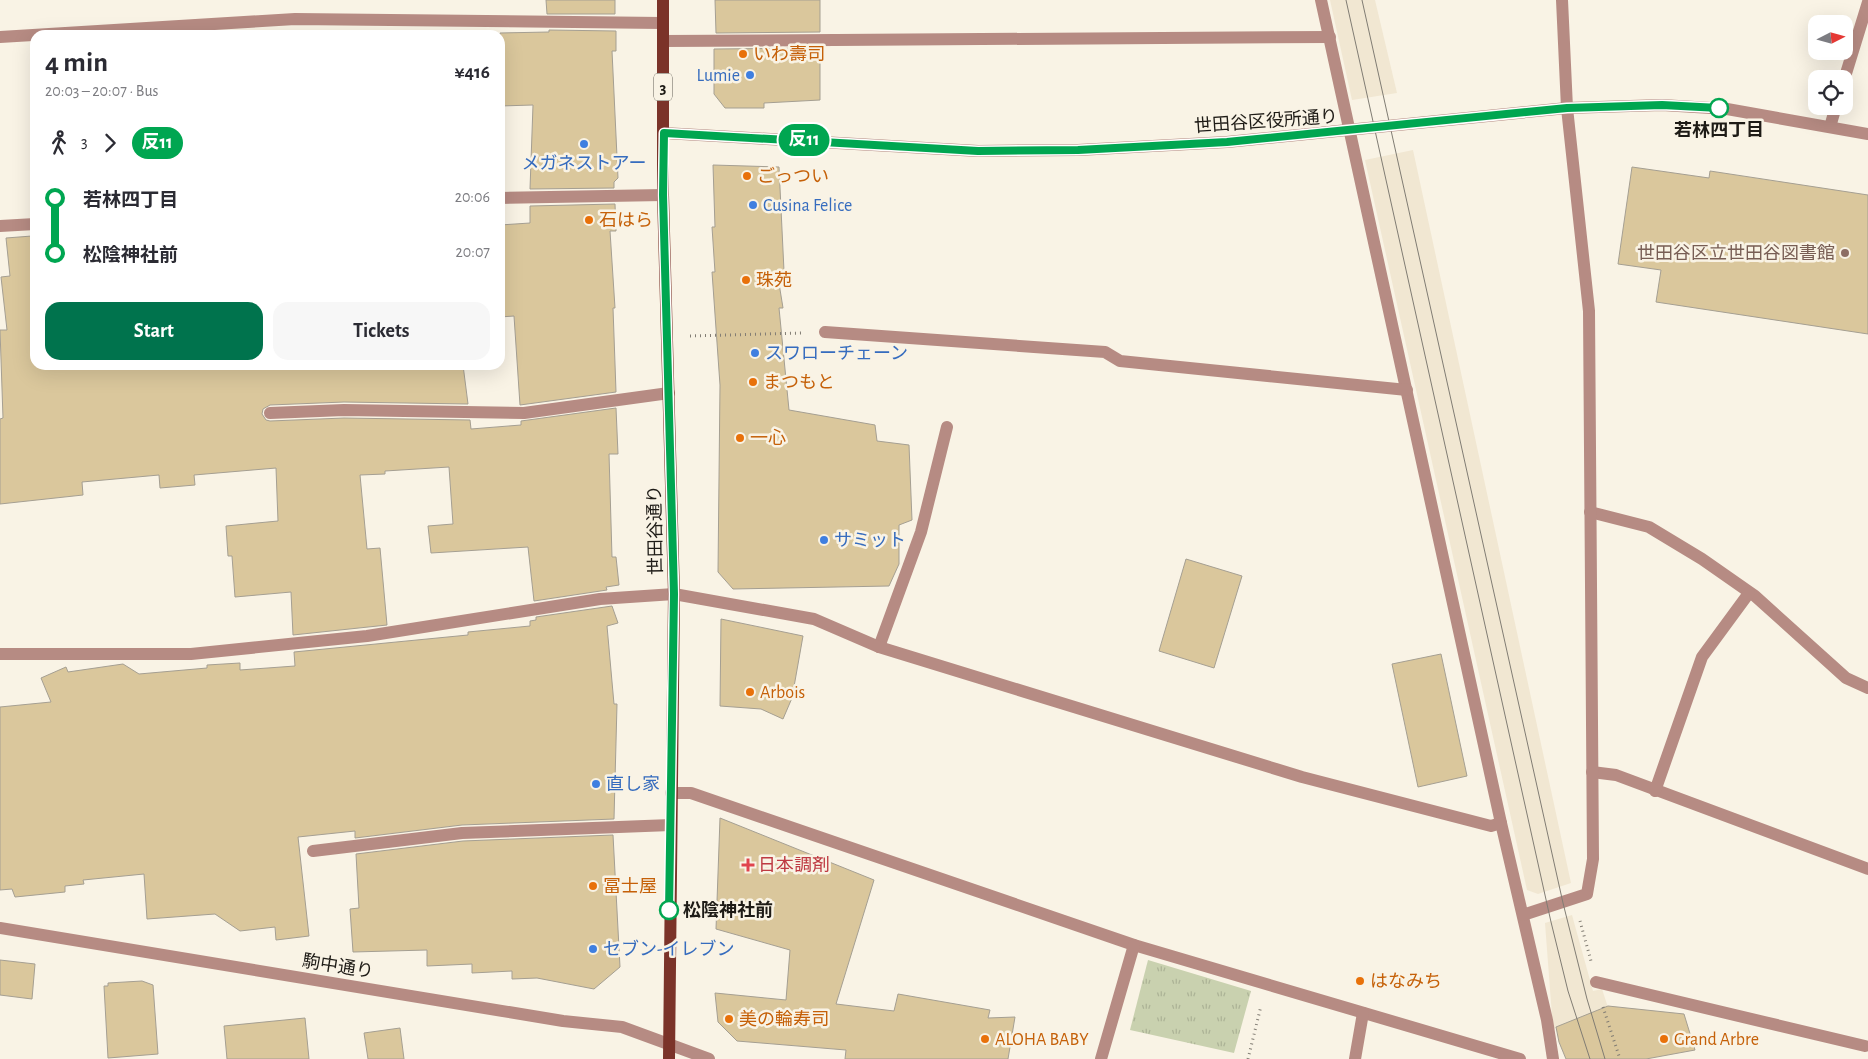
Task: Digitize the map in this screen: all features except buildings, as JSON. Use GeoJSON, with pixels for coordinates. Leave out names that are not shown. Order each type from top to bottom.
{"type":"FeatureCollection","features":[{"type":"Feature","properties":{"kind":"main road","name":"世田谷通り"},"geometry":{"type":"LineString","coordinates":[[662,0],[663,195],[674,594],[669,1059]]}},
{"type":"Feature","properties":{"kind":"street"},"geometry":{"type":"LineString","coordinates":[[1321,0],[1501,823],[1552,1045],[1553,1059]]}},
{"type":"Feature","properties":{"kind":"street"},"geometry":{"type":"LineString","coordinates":[[1523,916],[1587,894],[1593,859],[1589,312],[1567,108],[1562,0]]}},
{"type":"Feature","properties":{"kind":"street"},"geometry":{"type":"LineString","coordinates":[[1847,70],[1868,2]]}},
{"type":"Feature","properties":{"kind":"street"},"geometry":{"type":"LineString","coordinates":[[115,30],[296,19],[662,23]]}},
{"type":"Feature","properties":{"kind":"street"},"geometry":{"type":"LineString","coordinates":[[0,37],[30,35]]}},
{"type":"Feature","properties":{"kind":"street"},"geometry":{"type":"LineString","coordinates":[[663,41],[1330,37]]}},
{"type":"Feature","properties":{"kind":"street","name":"世田谷区役所通り"},"geometry":{"type":"LineString","coordinates":[[664,133],[978,151],[1120,148],[1349,132],[1567,108],[1701,106],[1728,108],[1868,134]]}},
{"type":"Feature","properties":{"kind":"street"},"geometry":{"type":"LineString","coordinates":[[1830,127],[1833,115]]}},
{"type":"Feature","properties":{"kind":"street"},"geometry":{"type":"LineString","coordinates":[[505,198],[663,195]]}},
{"type":"Feature","properties":{"kind":"street"},"geometry":{"type":"LineString","coordinates":[[0,226],[30,224]]}},
{"type":"Feature","properties":{"kind":"street"},"geometry":{"type":"LineString","coordinates":[[825,332],[1105,352],[1120,361],[1407,390]]}},
{"type":"Feature","properties":{"kind":"street"},"geometry":{"type":"LineString","coordinates":[[270,413],[344,410],[524,413],[669,393]]}},
{"type":"Feature","properties":{"kind":"street"},"geometry":{"type":"LineString","coordinates":[[879,646],[921,532],[947,427]]}},
{"type":"Feature","properties":{"kind":"street"},"geometry":{"type":"LineString","coordinates":[[1590,512],[1649,527],[1702,559],[1749,593],[1846,678],[1868,688]]}},
{"type":"Feature","properties":{"kind":"street"},"geometry":{"type":"LineString","coordinates":[[1655,791],[1702,657],[1749,593]]}},
{"type":"Feature","properties":{"kind":"street"},"geometry":{"type":"LineString","coordinates":[[0,654],[191,654],[367,636],[600,599],[674,594],[814,619],[879,646],[1302,777],[1491,826],[1501,823]]}},
{"type":"Feature","properties":{"kind":"street"},"geometry":{"type":"LineString","coordinates":[[1592,772],[1616,775],[1868,869]]}},
{"type":"Feature","properties":{"kind":"street"},"geometry":{"type":"LineString","coordinates":[[671,793],[691,793],[1134,945],[1520,1059]]}},
{"type":"Feature","properties":{"kind":"street"},"geometry":{"type":"LineString","coordinates":[[313,851],[462,833],[671,825]]}},
{"type":"Feature","properties":{"kind":"street","name":"駒中通り"},"geometry":{"type":"LineString","coordinates":[[0,928],[563,1021],[622,1027],[709,1059]]}},
{"type":"Feature","properties":{"kind":"street"},"geometry":{"type":"LineString","coordinates":[[1102,1059],[1134,945]]}},
{"type":"Feature","properties":{"kind":"street"},"geometry":{"type":"LineString","coordinates":[[1596,982],[1867,1043],[1861,1059]]}},
{"type":"Feature","properties":{"kind":"street"},"geometry":{"type":"LineString","coordinates":[[1355,1059],[1363,1013]]}},
{"type":"Feature","properties":{"kind":"path"},"geometry":{"type":"LineString","coordinates":[[667,337],[825,332]]}},
{"type":"Feature","properties":{"kind":"path"},"geometry":{"type":"LineString","coordinates":[[1575,898],[1596,982]]}},
{"type":"Feature","properties":{"kind":"path"},"geometry":{"type":"LineString","coordinates":[[1248,1059],[1268,984]]}},
{"type":"Feature","properties":{"kind":"path"},"geometry":{"type":"LineString","coordinates":[[1600,999],[1620,1059]]}},
{"type":"Feature","properties":{"kind":"shaded area"},"geometry":{"type":"Polygon","coordinates":[[[1330,0],[1375,0],[1397,93],[1352,100],[1330,0]]]}},
{"type":"Feature","properties":{"kind":"shaded area"},"geometry":{"type":"Polygon","coordinates":[[[1413,150],[1571,883],[1538,894],[1527,890],[1365,160],[1413,150]]]}},
{"type":"Feature","properties":{"kind":"shaded area"},"geometry":{"type":"Polygon","coordinates":[[[1572,915],[1593,991],[1602,989],[1615,1029],[1561,1026],[1553,1029],[1545,923],[1572,915]]]}},
{"type":"Feature","properties":{"kind":"green space"},"geometry":{"type":"Polygon","coordinates":[[[1148,960],[1251,991],[1234,1053],[1130,1030],[1148,960]]]}},
{"type":"Feature","properties":{"kind":"tram line"},"geometry":{"type":"LineString","coordinates":[[1346,0],[1551,922],[1568,991],[1590,1059]]}},
{"type":"Feature","properties":{"kind":"tram line"},"geometry":{"type":"LineString","coordinates":[[1362,0],[1563,903],[1587,999],[1605,1059]]}},
{"type":"Feature","properties":{"kind":"bus line","name":"反11"},"geometry":{"type":"LineString","coordinates":[[669,910],[674,594],[663,195],[664,133],[978,151],[1078,150],[1227,142],[1567,108],[1662,105],[1719,108]]}},
{"type":"Feature","properties":{"kind":"place","name":"いわ壽司"},"geometry":{"type":"Point","coordinates":[743,54]}},
{"type":"Feature","properties":{"kind":"place","name":"Lumie"},"geometry":{"type":"Point","coordinates":[750,75]}},
{"type":"Feature","properties":{"kind":"place","name":"若林四丁目"},"geometry":{"type":"Point","coordinates":[1719,108]}},
{"type":"Feature","properties":{"kind":"place","name":"メガネストアー"},"geometry":{"type":"Point","coordinates":[584,144]}},
{"type":"Feature","properties":{"kind":"place","name":"ごっつい"},"geometry":{"type":"Point","coordinates":[747,176]}},
{"type":"Feature","properties":{"kind":"place","name":"Cusina Felice"},"geometry":{"type":"Point","coordinates":[753,205]}},
{"type":"Feature","properties":{"kind":"place","name":"石はら"},"geometry":{"type":"Point","coordinates":[589,220]}},
{"type":"Feature","properties":{"kind":"place","name":"世田谷区立世田谷図書館"},"geometry":{"type":"Point","coordinates":[1845,253]}},
{"type":"Feature","properties":{"kind":"place","name":"珠苑"},"geometry":{"type":"Point","coordinates":[746,280]}},
{"type":"Feature","properties":{"kind":"place","name":"スワローチェーン"},"geometry":{"type":"Point","coordinates":[755,353]}},
{"type":"Feature","properties":{"kind":"place","name":"まつもと"},"geometry":{"type":"Point","coordinates":[753,382]}},
{"type":"Feature","properties":{"kind":"place","name":"一心"},"geometry":{"type":"Point","coordinates":[740,438]}},
{"type":"Feature","properties":{"kind":"place","name":"サミット"},"geometry":{"type":"Point","coordinates":[824,540]}},
{"type":"Feature","properties":{"kind":"place","name":"Arbois"},"geometry":{"type":"Point","coordinates":[750,692]}},
{"type":"Feature","properties":{"kind":"place","name":"直し家"},"geometry":{"type":"Point","coordinates":[596,784]}},
{"type":"Feature","properties":{"kind":"place","name":"日本調剤"},"geometry":{"type":"Point","coordinates":[748,865]}},
{"type":"Feature","properties":{"kind":"place","name":"冨士屋"},"geometry":{"type":"Point","coordinates":[593,886]}},
{"type":"Feature","properties":{"kind":"place","name":"松陰神社前"},"geometry":{"type":"Point","coordinates":[669,910]}},
{"type":"Feature","properties":{"kind":"place","name":"セブン-イレブン"},"geometry":{"type":"Point","coordinates":[593,949]}},
{"type":"Feature","properties":{"kind":"place","name":"はなみち"},"geometry":{"type":"Point","coordinates":[1360,981]}},
{"type":"Feature","properties":{"kind":"place","name":"美の輪寿司"},"geometry":{"type":"Point","coordinates":[729,1019]}},
{"type":"Feature","properties":{"kind":"place","name":"ALOHA BABY"},"geometry":{"type":"Point","coordinates":[985,1039]}},
{"type":"Feature","properties":{"kind":"place","name":"Grand Arbre"},"geometry":{"type":"Point","coordinates":[1664,1039]}}]}
